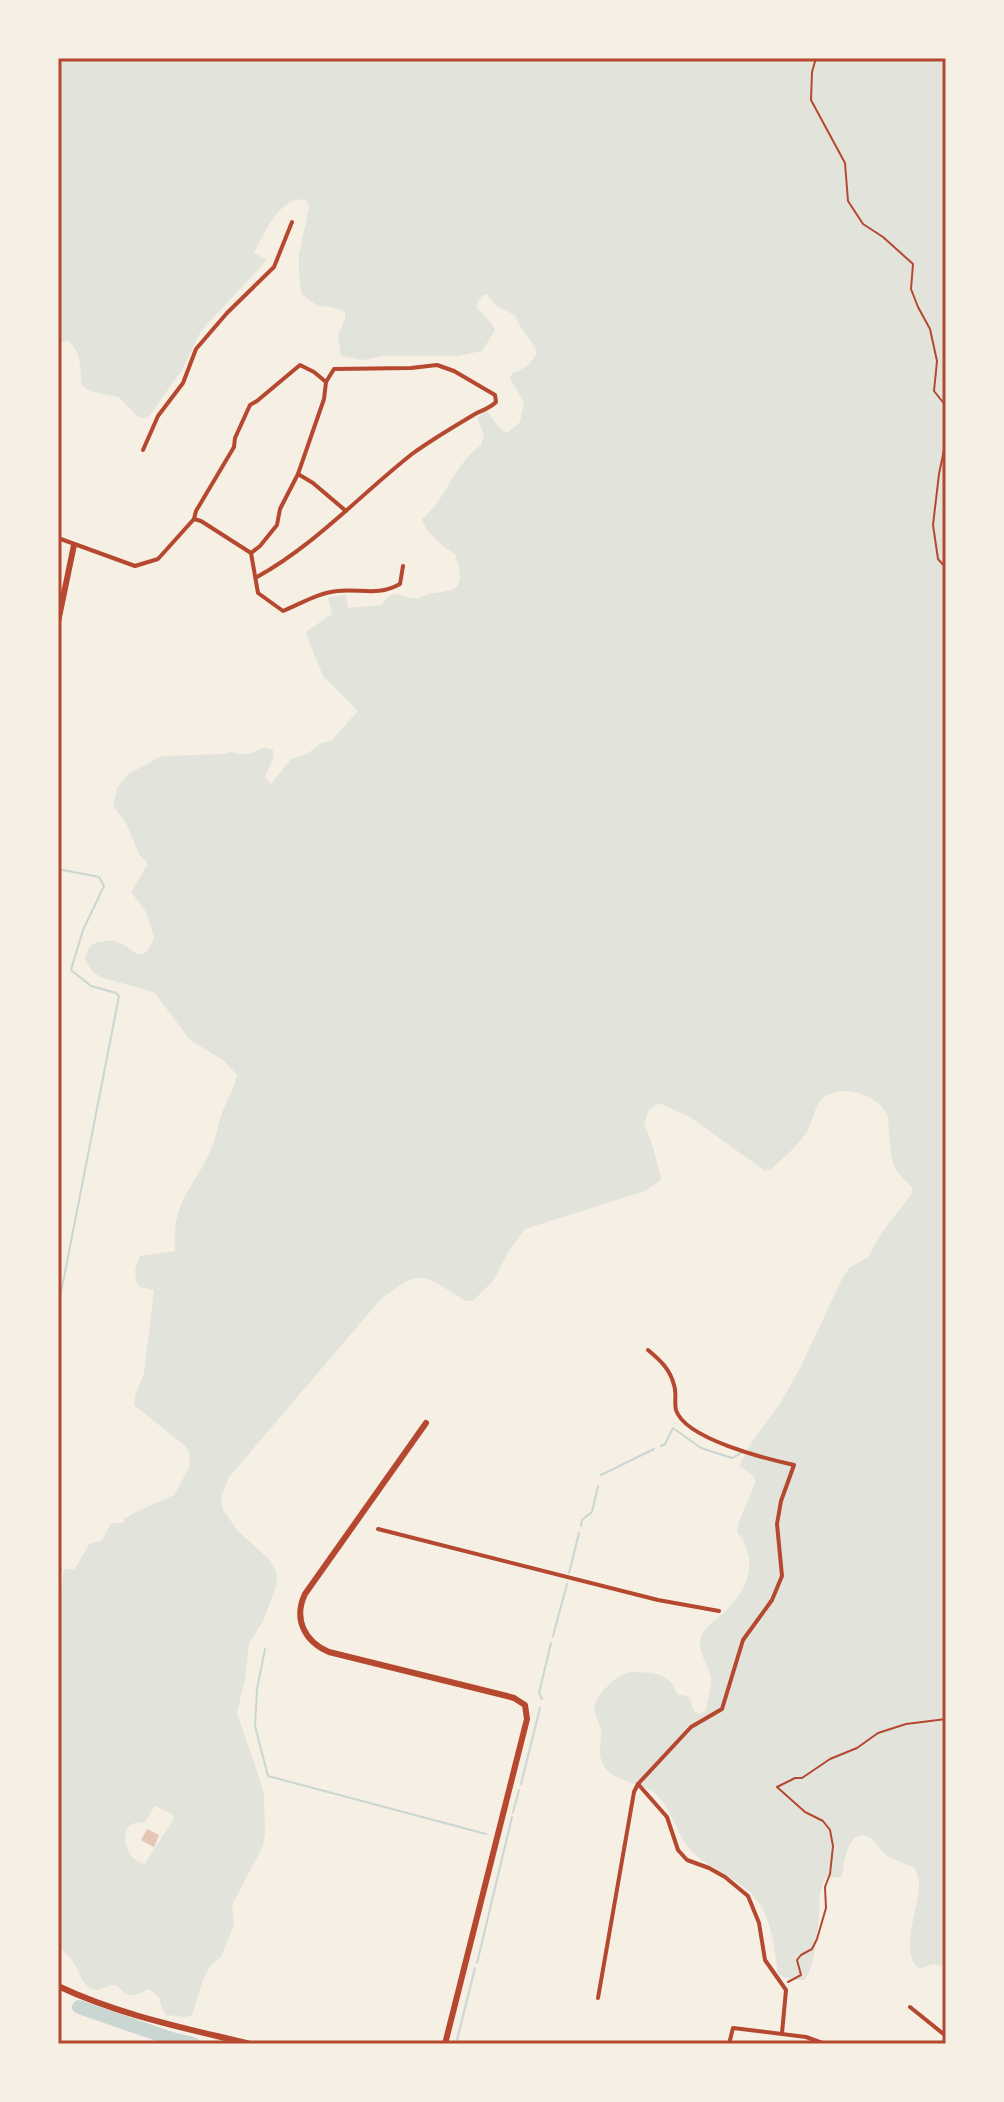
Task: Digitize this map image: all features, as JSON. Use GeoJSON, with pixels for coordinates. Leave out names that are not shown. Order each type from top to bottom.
{"type":"FeatureCollection","features":[{"type":"Feature","properties":{"kind":"street"},"geometry":{"type":"LineString","coordinates":[[143,450],[158,416],[183,383],[196,349],[274,267],[292,222]]}},
{"type":"Feature","properties":{"kind":"street"},"geometry":{"type":"LineString","coordinates":[[58,538],[135,566],[158,559],[194,519],[234,447],[250,405],[300,365],[326,382]]}},
{"type":"Feature","properties":{"kind":"street"},"geometry":{"type":"LineString","coordinates":[[251,553],[277,525],[280,509],[298,474],[324,399],[326,382],[334,369],[437,365],[454,371],[495,395],[494,406],[477,413],[414,453],[309,542],[257,577]]}},
{"type":"Feature","properties":{"kind":"street"},"geometry":{"type":"LineString","coordinates":[[298,474],[346,511]]}},
{"type":"Feature","properties":{"kind":"street"},"geometry":{"type":"LineString","coordinates":[[194,519],[251,553],[258,593],[283,611],[339,590],[371,592],[392,588],[400,584],[403,566]]}},
{"type":"Feature","properties":{"kind":"street"},"geometry":{"type":"LineString","coordinates":[[58,622],[74,545]]}},
{"type":"Feature","properties":{"kind":"street"},"geometry":{"type":"LineString","coordinates":[[598,1998],[634,1792],[691,1727],[722,1709],[743,1640],[772,1600],[782,1576],[777,1524],[781,1501],[794,1465],[706,1438],[685,1422],[677,1412],[674,1384],[664,1363],[648,1350]]}},
{"type":"Feature","properties":{"kind":"street"},"geometry":{"type":"LineString","coordinates":[[426,1423],[305,1594],[300,1612],[307,1637],[322,1649],[507,1696],[525,1705],[527,1719],[445,2044]]}},
{"type":"Feature","properties":{"kind":"street"},"geometry":{"type":"LineString","coordinates":[[378,1529],[658,1600],[719,1611]]}},
{"type":"Feature","properties":{"kind":"street"},"geometry":{"type":"LineString","coordinates":[[638,1784],[667,1817],[678,1850],[687,1860],[725,1877],[748,1896],[759,1923],[765,1960],[786,1990],[782,2033]]}},
{"type":"Feature","properties":{"kind":"street"},"geometry":{"type":"LineString","coordinates":[[58,1986],[150,2020],[250,2044]]}},
{"type":"Feature","properties":{"kind":"street"},"geometry":{"type":"LineString","coordinates":[[910,2007],[946,2036]]}},
{"type":"Feature","properties":{"kind":"street"},"geometry":{"type":"LineString","coordinates":[[729,2044],[733,2028],[806,2037],[825,2044]]}},
{"type":"Feature","properties":{"kind":"path"},"geometry":{"type":"LineString","coordinates":[[816,58],[811,100],[845,163],[848,201],[863,224],[913,264],[911,289],[930,329],[937,361],[934,391],[946,406]]}},
{"type":"Feature","properties":{"kind":"path"},"geometry":{"type":"LineString","coordinates":[[946,425],[933,525],[938,559],[946,568]]}},
{"type":"Feature","properties":{"kind":"path"},"geometry":{"type":"LineString","coordinates":[[782,1984],[801,1975],[797,1960],[812,1949],[817,1939],[826,1908],[825,1887],[830,1874],[833,1846],[830,1830],[823,1821],[805,1812],[777,1787],[802,1778],[878,1733],[906,1724],[946,1719]]}},
{"type":"Feature","properties":{"kind":"shaded area"},"geometry":{"type":"Polygon","coordinates":[[[58,58],[946,58],[946,1967],[933,1964],[920,1969],[913,1962],[910,1941],[919,1891],[915,1868],[885,1854],[872,1839],[857,1836],[849,1847],[842,1877],[825,1878],[819,1896],[812,1965],[804,1980],[791,1980],[778,1974],[769,1926],[756,1899],[694,1854],[658,1796],[607,1770],[600,1754],[601,1730],[594,1709],[596,1701],[610,1684],[623,1674],[633,1672],[666,1678],[678,1695],[689,1699],[694,1711],[700,1714],[706,1710],[711,1679],[700,1648],[702,1633],[739,1596],[748,1575],[748,1554],[737,1532],[756,1481],[739,1466],[800,1368],[842,1279],[849,1268],[868,1257],[913,1188],[894,1164],[888,1117],[882,1107],[867,1096],[848,1091],[829,1094],[822,1099],[803,1138],[771,1169],[765,1171],[690,1117],[659,1103],[649,1110],[644,1123],[661,1180],[645,1191],[525,1229],[493,1281],[473,1301],[466,1301],[424,1278],[406,1282],[381,1299],[230,1476],[221,1496],[223,1510],[238,1531],[269,1559],[276,1571],[277,1584],[264,1619],[249,1644],[237,1713],[261,1783],[265,1833],[263,1846],[232,1905],[234,1925],[221,1957],[211,1965],[204,1977],[192,2015],[186,2017],[166,2015],[159,1997],[149,1989],[131,1995],[116,1985],[97,1990],[88,1987],[72,1960],[58,1946],[58,1608],[64,1569],[75,1569],[89,1544],[102,1540],[111,1523],[124,1523],[124,1519],[136,1512],[174,1495],[190,1466],[189,1452],[185,1446],[134,1405],[144,1374],[154,1290],[140,1287],[136,1282],[135,1269],[140,1256],[175,1251],[180,1208],[210,1152],[237,1075],[223,1060],[190,1040],[154,992],[100,977],[85,959],[90,947],[108,941],[121,943],[140,955],[145,953],[154,938],[146,912],[131,892],[148,864],[139,854],[126,823],[113,806],[117,788],[128,774],[162,756],[245,754],[264,748],[273,750],[274,756],[265,777],[271,784],[291,759],[331,741],[357,712],[323,676],[307,631],[332,614],[328,597],[346,595],[348,608],[382,605],[393,594],[417,599],[456,587],[460,580],[455,554],[435,539],[422,519],[438,502],[464,462],[481,445],[484,434],[477,418],[486,410],[507,433],[520,422],[524,402],[510,379],[512,373],[527,366],[537,353],[515,315],[498,307],[486,294],[476,306],[495,330],[482,351],[457,356],[383,356],[364,360],[341,356],[338,336],[345,312],[318,306],[301,294],[299,255],[309,207],[306,200],[288,204],[274,218],[254,253],[267,260],[201,331],[182,370],[150,415],[138,417],[119,397],[93,392],[82,386],[76,350],[68,341],[58,343],[58,58]],[[155,1806],[144,1823],[129,1827],[125,1840],[137,1861],[145,1864],[174,1818],[155,1806]]]}},
{"type":"Feature","properties":{"kind":"building"},"geometry":{"type":"Polygon","coordinates":[[[147,1829],[159,1835],[154,1847],[141,1840],[147,1829]]]}},
{"type":"Feature","properties":{"kind":"waterway"},"geometry":{"type":"LineString","coordinates":[[58,869],[99,877],[104,886],[83,930],[71,970],[91,986],[119,996],[58,1308]]}},
{"type":"Feature","properties":{"kind":"waterway"},"geometry":{"type":"LineString","coordinates":[[661,1446],[673,1428],[701,1448],[732,1458],[741,1453]]}},
{"type":"Feature","properties":{"kind":"waterway"},"geometry":{"type":"LineString","coordinates":[[601,1475],[654,1449]]}},
{"type":"Feature","properties":{"kind":"waterway"},"geometry":{"type":"LineString","coordinates":[[581,1526],[582,1520],[592,1512],[598,1486]]}},
{"type":"Feature","properties":{"kind":"waterway"},"geometry":{"type":"LineString","coordinates":[[569,1573],[579,1533]]}},
{"type":"Feature","properties":{"kind":"waterway"},"geometry":{"type":"LineString","coordinates":[[58,1565],[61,1566],[58,1587]]}},
{"type":"Feature","properties":{"kind":"waterway"},"geometry":{"type":"LineString","coordinates":[[553,1636],[567,1584]]}},
{"type":"Feature","properties":{"kind":"waterway"},"geometry":{"type":"LineString","coordinates":[[542,1699],[539,1693],[551,1643]]}},
{"type":"Feature","properties":{"kind":"waterway"},"geometry":{"type":"LineString","coordinates":[[265,1649],[257,1689],[255,1726],[268,1776],[486,1834]]}},
{"type":"Feature","properties":{"kind":"waterway"},"geometry":{"type":"LineString","coordinates":[[521,1784],[540,1708]]}},
{"type":"Feature","properties":{"kind":"waterway"},"geometry":{"type":"LineString","coordinates":[[513,1812],[519,1790]]}},
{"type":"Feature","properties":{"kind":"waterway"},"geometry":{"type":"LineString","coordinates":[[477,1963],[512,1817]]}},
{"type":"Feature","properties":{"kind":"waterway"},"geometry":{"type":"LineString","coordinates":[[456,2044],[475,1968]]}},
{"type":"Feature","properties":{"kind":"waterway"},"geometry":{"type":"LineString","coordinates":[[79,2007],[193,2044]]}}]}
